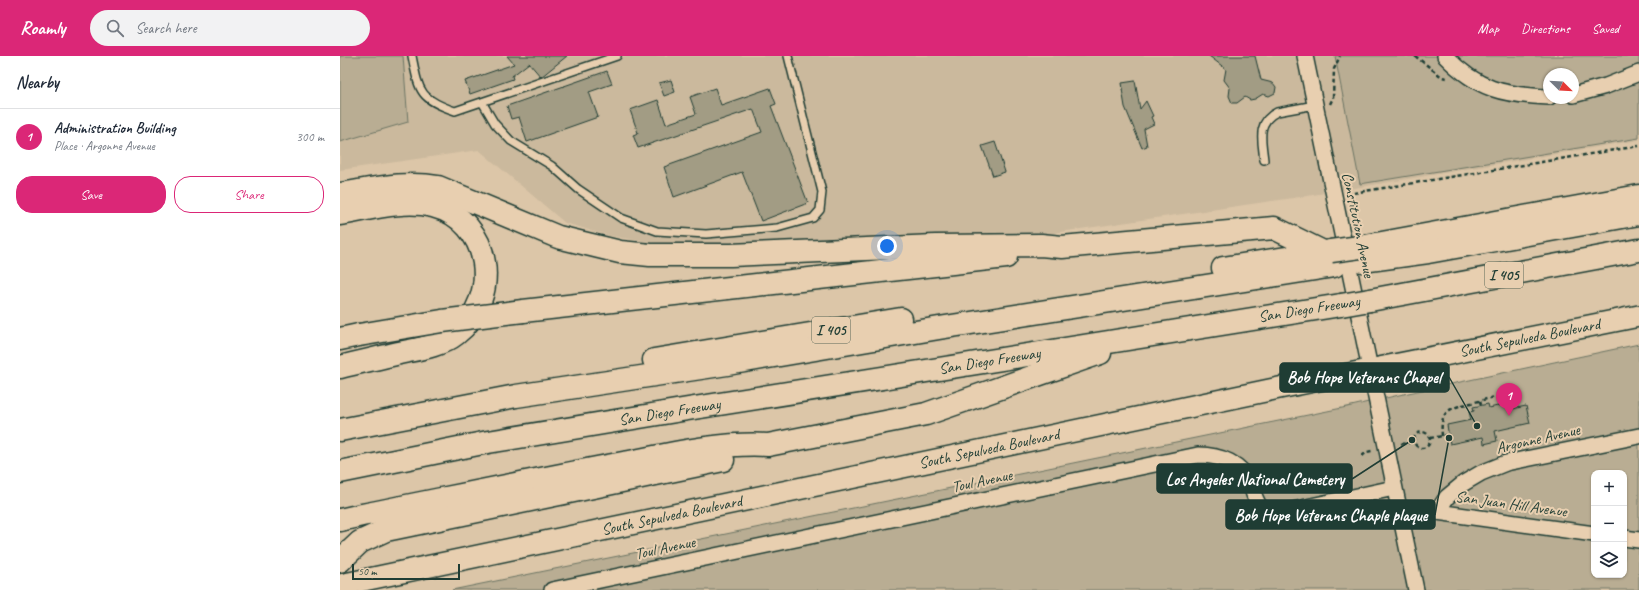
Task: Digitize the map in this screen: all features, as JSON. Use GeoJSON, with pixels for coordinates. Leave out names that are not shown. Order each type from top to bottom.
{"type":"FeatureCollection","features":[{"type":"Feature","properties":{"kind":"highway"},"geometry":{"type":"LineString","coordinates":[[340,194],[406,184],[421,184],[438,187],[558,237],[620,252],[650,255],[731,255],[935,246],[1041,245],[1062,247],[1274,228],[1329,256]]}},
{"type":"Feature","properties":{"kind":"highway","name":"I 405"},"geometry":{"type":"LineString","coordinates":[[340,415],[431,397],[927,314],[1329,256],[1361,254],[1639,196]]}},
{"type":"Feature","properties":{"kind":"highway"},"geometry":{"type":"LineString","coordinates":[[340,214],[418,203],[446,211],[469,229],[478,243],[483,257],[485,273],[484,291],[479,306],[467,325],[455,335],[426,347],[340,367]]}},
{"type":"Feature","properties":{"kind":"highway"},"geometry":{"type":"LineString","coordinates":[[1361,254],[1428,252],[1639,214]]}},
{"type":"Feature","properties":{"kind":"highway"},"geometry":{"type":"LineString","coordinates":[[350,337],[442,321],[1020,256],[1042,253],[1062,247]]}},
{"type":"Feature","properties":{"kind":"highway","name":"San Diego Freeway"},"geometry":{"type":"LineString","coordinates":[[340,472],[488,442],[1341,305],[1639,250]]}},
{"type":"Feature","properties":{"kind":"highway"},"geometry":{"type":"LineString","coordinates":[[340,430],[516,396],[727,364],[939,328],[1329,256]]}},
{"type":"Feature","properties":{"kind":"highway"},"geometry":{"type":"LineString","coordinates":[[340,520],[556,476],[700,449],[748,444],[768,445],[926,414],[1156,334]]}},
{"type":"Feature","properties":{"kind":"highway"},"geometry":{"type":"LineString","coordinates":[[340,561],[360,542],[386,530],[750,454],[768,445]]}},
{"type":"Feature","properties":{"kind":"main road","name":"South Sepulveda Boulevard"},"geometry":{"type":"LineString","coordinates":[[340,585],[1279,388],[1639,316]]}},
{"type":"Feature","properties":{"kind":"street","name":"Constitution Avenue"},"geometry":{"type":"LineString","coordinates":[[1306,56],[1321,106],[1334,196],[1416,590]]}},
{"type":"Feature","properties":{"kind":"street"},"geometry":{"type":"LineString","coordinates":[[1445,56],[1459,70],[1480,84],[1508,93],[1543,96]]}},
{"type":"Feature","properties":{"kind":"street"},"geometry":{"type":"LineString","coordinates":[[1579,93],[1606,86],[1639,73]]}},
{"type":"Feature","properties":{"kind":"street","name":"Argonne Avenue"},"geometry":{"type":"LineString","coordinates":[[1437,512],[1447,497],[1464,483],[1506,463],[1639,436]]}},
{"type":"Feature","properties":{"kind":"street","name":"Toul Avenue"},"geometry":{"type":"LineString","coordinates":[[552,590],[1198,455],[1210,455],[1224,459],[1238,467],[1249,481],[1261,508],[1270,512],[1279,513],[1394,488]]}},
{"type":"Feature","properties":{"kind":"street","name":"San Juan Hill Avenue"},"geometry":{"type":"LineString","coordinates":[[1400,516],[1421,512],[1437,512],[1591,534]]}},
{"type":"Feature","properties":{"kind":"street"},"geometry":{"type":"LineString","coordinates":[[1627,538],[1639,540]]}},
{"type":"Feature","properties":{"kind":"lane"},"geometry":{"type":"LineString","coordinates":[[412,56],[418,85],[426,97],[436,105],[455,111],[617,56]]}},
{"type":"Feature","properties":{"kind":"lane"},"geometry":{"type":"LineString","coordinates":[[482,102],[495,124],[511,141],[552,166],[578,189],[620,218],[658,231],[706,234],[777,228],[814,218],[820,210],[822,192],[788,56]]}},
{"type":"Feature","properties":{"kind":"lane"},"geometry":{"type":"LineString","coordinates":[[1264,160],[1261,132],[1266,121],[1271,115],[1277,112],[1321,106]]}},
{"type":"Feature","properties":{"kind":"path"},"geometry":{"type":"LineString","coordinates":[[1321,106],[1331,103],[1333,98],[1334,69],[1340,56]]}},
{"type":"Feature","properties":{"kind":"path"},"geometry":{"type":"LineString","coordinates":[[1334,196],[1639,146]]}},
{"type":"Feature","properties":{"kind":"path"},"geometry":{"type":"LineString","coordinates":[[1442,436],[1441,424],[1446,412],[1450,408],[1497,397],[1500,405]]}},
{"type":"Feature","properties":{"kind":"path"},"geometry":{"type":"LineString","coordinates":[[1480,401],[1481,405]]}},
{"type":"Feature","properties":{"kind":"path"},"geometry":{"type":"LineString","coordinates":[[1422,432],[1427,434],[1430,438],[1429,443],[1423,448],[1418,447],[1414,442],[1416,434],[1422,432]]}},
{"type":"Feature","properties":{"kind":"path"},"geometry":{"type":"LineString","coordinates":[[1430,438],[1449,435]]}},
{"type":"Feature","properties":{"kind":"shaded area"},"geometry":{"type":"Polygon","coordinates":[[[340,56],[1639,56],[1639,140],[1307,196],[1053,233],[711,245],[660,244],[610,236],[565,223],[479,150],[340,170],[340,56]]]}},
{"type":"Feature","properties":{"kind":"shaded area"},"geometry":{"type":"Polygon","coordinates":[[[340,56],[403,56],[408,122],[340,142],[340,56]]]}},
{"type":"Feature","properties":{"kind":"shaded area"},"geometry":{"type":"Polygon","coordinates":[[[1335,56],[1639,56],[1639,138],[1360,184],[1335,56]]]}},
{"type":"Feature","properties":{"kind":"shaded area"},"geometry":{"type":"Polygon","coordinates":[[[1639,344],[1639,590],[452,590],[1347,407],[1639,344]]]}},
{"type":"Feature","properties":{"kind":"building"},"geometry":{"type":"Polygon","coordinates":[[[507,56],[567,56],[541,77],[529,63],[512,76],[513,79],[470,94],[465,81],[514,64],[507,56]]]}},
{"type":"Feature","properties":{"kind":"building"},"geometry":{"type":"Polygon","coordinates":[[[1209,56],[1255,56],[1261,80],[1273,83],[1276,87],[1275,93],[1269,96],[1263,94],[1250,100],[1245,97],[1237,103],[1232,103],[1229,96],[1230,88],[1224,80],[1226,69],[1209,56]]]}},
{"type":"Feature","properties":{"kind":"building"},"geometry":{"type":"Polygon","coordinates":[[[607,71],[612,84],[589,92],[598,117],[527,142],[519,117],[511,119],[507,106],[607,71]]]}},
{"type":"Feature","properties":{"kind":"building"},"geometry":{"type":"Polygon","coordinates":[[[671,80],[675,92],[664,96],[659,83],[671,80]]]}},
{"type":"Feature","properties":{"kind":"building"},"geometry":{"type":"Polygon","coordinates":[[[1135,81],[1140,109],[1146,101],[1153,116],[1151,117],[1154,124],[1144,129],[1147,146],[1142,148],[1125,107],[1122,89],[1122,83],[1135,81]]]}},
{"type":"Feature","properties":{"kind":"building"},"geometry":{"type":"Polygon","coordinates":[[[715,88],[721,105],[770,88],[776,104],[771,106],[808,203],[761,221],[742,172],[674,197],[664,167],[762,132],[753,109],[638,148],[633,135],[638,133],[630,110],[658,100],[666,124],[696,114],[690,97],[715,88]]]}},
{"type":"Feature","properties":{"kind":"building"},"geometry":{"type":"Polygon","coordinates":[[[995,142],[1005,172],[993,176],[982,146],[995,142]]]}},
{"type":"Feature","properties":{"kind":"building"},"geometry":{"type":"Polygon","coordinates":[[[1511,403],[1512,409],[1526,406],[1530,423],[1495,431],[1497,441],[1484,444],[1483,437],[1450,444],[1447,425],[1471,420],[1469,412],[1474,411],[1473,407],[1488,404],[1489,408],[1511,403]]]}},
{"type":"Feature","properties":{"kind":"place","name":"Administration Building"},"geometry":{"type":"Point","coordinates":[1509,416]}},
{"type":"Feature","properties":{"kind":"place","name":"Bob Hope Veterans Chapel"},"geometry":{"type":"Point","coordinates":[1477,426]}},
{"type":"Feature","properties":{"kind":"place","name":"Bob Hope Veterans Chaple plaque"},"geometry":{"type":"Point","coordinates":[1449,438]}},
{"type":"Feature","properties":{"kind":"place","name":"Los Angeles National Cemetery"},"geometry":{"type":"Point","coordinates":[1412,440]}}]}
